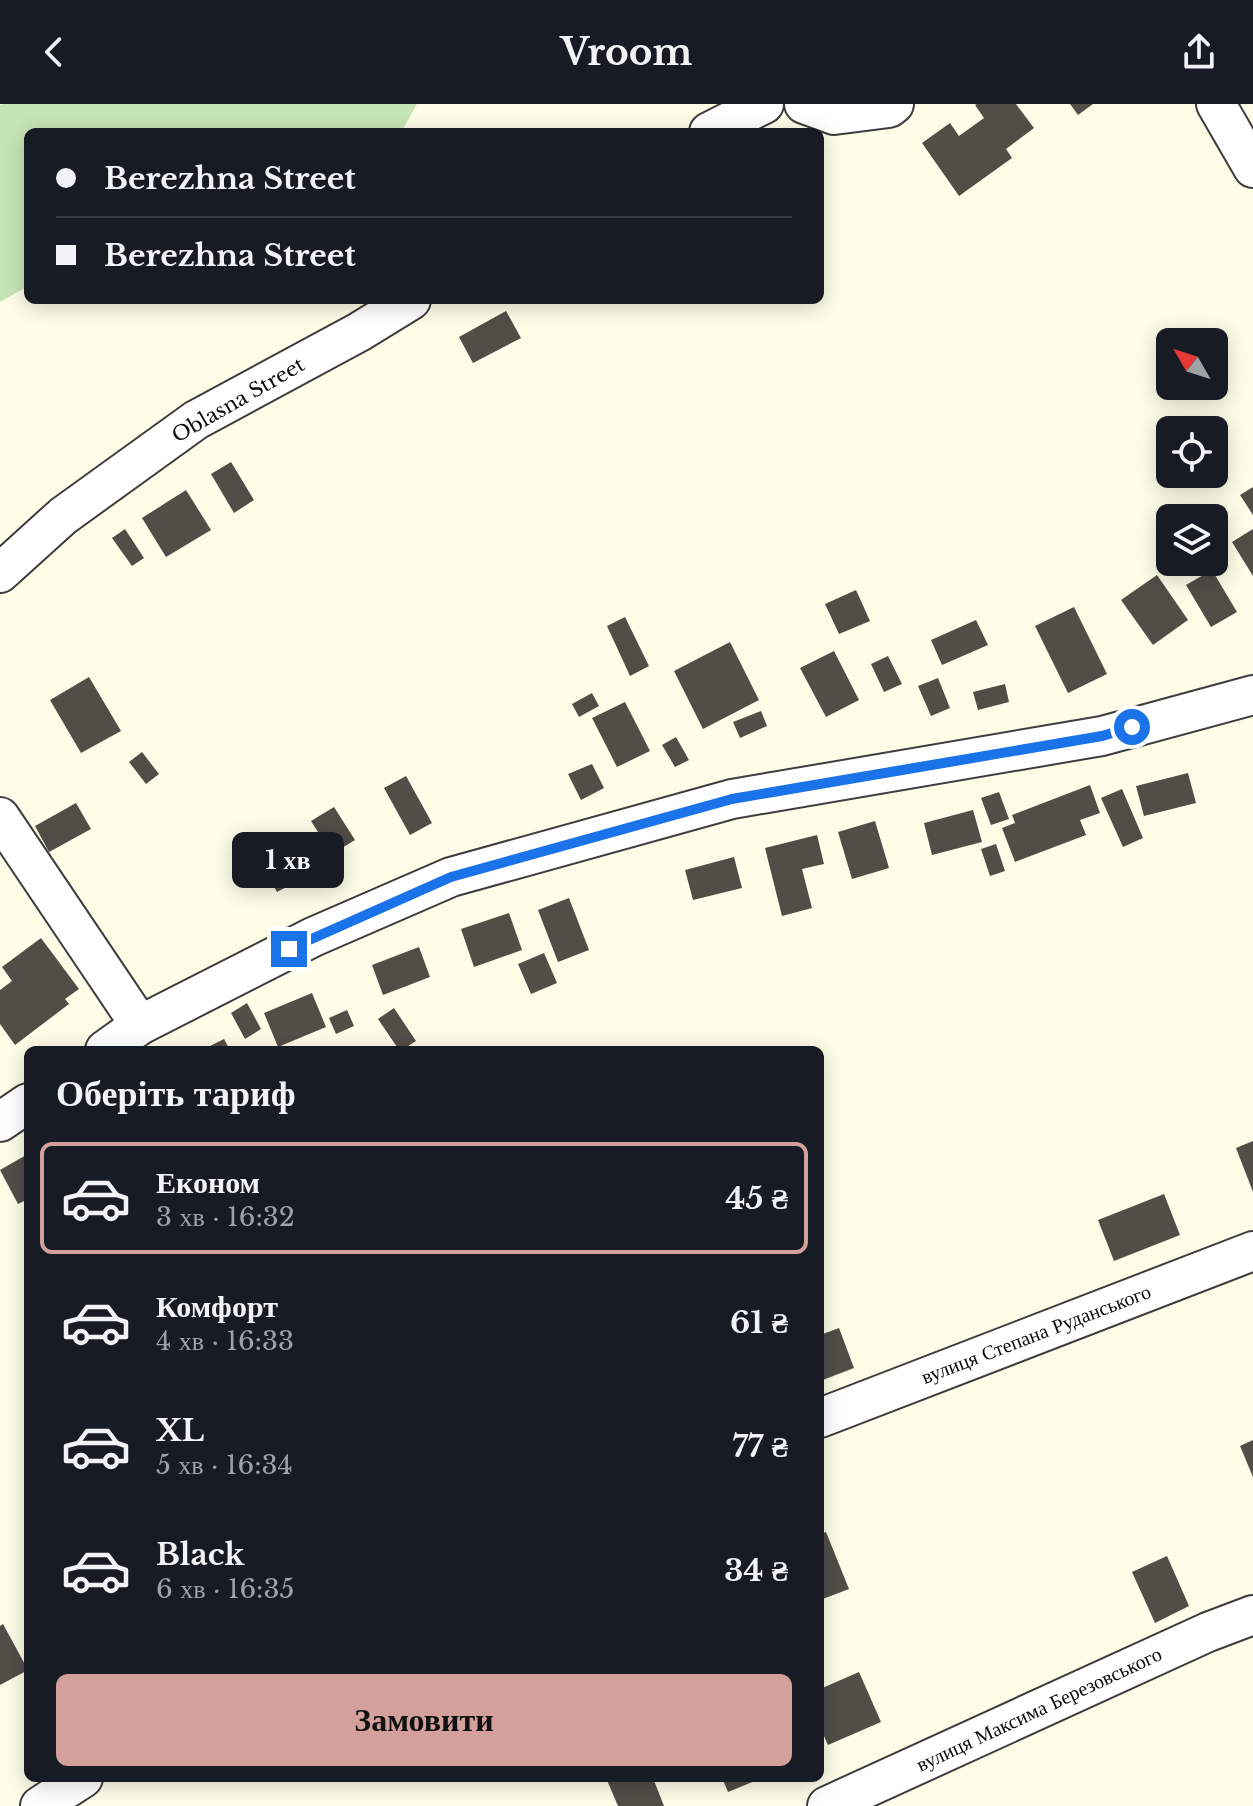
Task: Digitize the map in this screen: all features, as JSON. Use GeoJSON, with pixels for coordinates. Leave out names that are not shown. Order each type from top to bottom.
{"type":"FeatureCollection","features":[{"type":"Feature","properties":{"kind":"street"},"geometry":{"type":"LineString","coordinates":[[717,128],[764,104]]}},
{"type":"Feature","properties":{"kind":"street"},"geometry":{"type":"LineString","coordinates":[[804,104],[834,115],[889,108],[894,104]]}},
{"type":"Feature","properties":{"kind":"street"},"geometry":{"type":"LineString","coordinates":[[1216,104],[1253,168]]}},
{"type":"Feature","properties":{"kind":"street","name":"Oblasna Street"},"geometry":{"type":"LineString","coordinates":[[0,573],[63,516],[196,420],[404,304]]}},
{"type":"Feature","properties":{"kind":"street"},"geometry":{"type":"LineString","coordinates":[[111,1046],[140,1025],[313,937],[451,877],[732,799],[1102,736],[1253,695]]}},
{"type":"Feature","properties":{"kind":"street"},"geometry":{"type":"LineString","coordinates":[[0,817],[140,1025]]}},
{"type":"Feature","properties":{"kind":"street"},"geometry":{"type":"LineString","coordinates":[[0,1122],[24,1106]]}},
{"type":"Feature","properties":{"kind":"street","name":"вулиця Степана Руданського"},"geometry":{"type":"LineString","coordinates":[[824,1416],[1253,1251]]}},
{"type":"Feature","properties":{"kind":"street","name":"вулиця Максима Березовського"},"geometry":{"type":"LineString","coordinates":[[827,1806],[1208,1632],[1253,1615]]}},
{"type":"Feature","properties":{"kind":"street"},"geometry":{"type":"LineString","coordinates":[[40,1806],[77,1782]]}},
{"type":"Feature","properties":{"kind":"green space"},"geometry":{"type":"Polygon","coordinates":[[[417,104],[403,128],[24,128],[24,288],[0,302],[0,105],[417,104]]]}},
{"type":"Feature","properties":{"kind":"building"},"geometry":{"type":"Polygon","coordinates":[[[977,104],[1016,104],[1034,128],[1006,149],[1012,158],[959,196],[922,143],[950,123],[959,136],[984,118],[977,104]]]}},
{"type":"Feature","properties":{"kind":"building"},"geometry":{"type":"Polygon","coordinates":[[[1070,104],[1093,104],[1078,115],[1070,104]]]}},
{"type":"Feature","properties":{"kind":"building"},"geometry":{"type":"Polygon","coordinates":[[[506,311],[521,338],[473,363],[459,337],[506,311]]]}},
{"type":"Feature","properties":{"kind":"building"},"geometry":{"type":"Polygon","coordinates":[[[231,462],[254,500],[234,513],[211,474],[231,462]]]}},
{"type":"Feature","properties":{"kind":"building"},"geometry":{"type":"Polygon","coordinates":[[[1253,487],[1253,515],[1240,495],[1253,487]]]}},
{"type":"Feature","properties":{"kind":"building"},"geometry":{"type":"Polygon","coordinates":[[[186,490],[211,530],[166,557],[142,518],[186,490]]]}},
{"type":"Feature","properties":{"kind":"building"},"geometry":{"type":"Polygon","coordinates":[[[125,529],[144,558],[132,566],[112,538],[125,529]]]}},
{"type":"Feature","properties":{"kind":"building"},"geometry":{"type":"Polygon","coordinates":[[[1253,529],[1253,576],[1232,542],[1253,529]]]}},
{"type":"Feature","properties":{"kind":"building"},"geometry":{"type":"Polygon","coordinates":[[[1158,576],[1188,620],[1153,645],[1121,600],[1158,576]]]}},
{"type":"Feature","properties":{"kind":"building"},"geometry":{"type":"Polygon","coordinates":[[[1202,576],[1216,576],[1237,612],[1211,627],[1186,585],[1202,576]]]}},
{"type":"Feature","properties":{"kind":"building"},"geometry":{"type":"Polygon","coordinates":[[[856,590],[870,621],[839,634],[825,604],[856,590]]]}},
{"type":"Feature","properties":{"kind":"building"},"geometry":{"type":"Polygon","coordinates":[[[1074,607],[1107,674],[1068,693],[1035,626],[1074,607]]]}},
{"type":"Feature","properties":{"kind":"building"},"geometry":{"type":"Polygon","coordinates":[[[625,617],[649,666],[630,676],[607,626],[625,617]]]}},
{"type":"Feature","properties":{"kind":"building"},"geometry":{"type":"Polygon","coordinates":[[[976,620],[988,645],[942,665],[931,640],[976,620]]]}},
{"type":"Feature","properties":{"kind":"building"},"geometry":{"type":"Polygon","coordinates":[[[730,642],[759,700],[703,729],[674,671],[730,642]]]}},
{"type":"Feature","properties":{"kind":"building"},"geometry":{"type":"Polygon","coordinates":[[[834,651],[859,700],[826,717],[800,668],[834,651]]]}},
{"type":"Feature","properties":{"kind":"building"},"geometry":{"type":"Polygon","coordinates":[[[888,656],[902,684],[884,692],[871,664],[888,656]]]}},
{"type":"Feature","properties":{"kind":"building"},"geometry":{"type":"Polygon","coordinates":[[[89,677],[121,731],[81,753],[50,700],[89,677]]]}},
{"type":"Feature","properties":{"kind":"building"},"geometry":{"type":"Polygon","coordinates":[[[938,678],[950,708],[931,716],[918,686],[938,678]]]}},
{"type":"Feature","properties":{"kind":"building"},"geometry":{"type":"Polygon","coordinates":[[[1005,684],[1009,702],[978,710],[973,692],[1005,684]]]}},
{"type":"Feature","properties":{"kind":"building"},"geometry":{"type":"Polygon","coordinates":[[[592,693],[599,706],[579,717],[572,704],[592,693]]]}},
{"type":"Feature","properties":{"kind":"building"},"geometry":{"type":"Polygon","coordinates":[[[625,702],[650,751],[617,767],[592,718],[625,702]]]}},
{"type":"Feature","properties":{"kind":"building"},"geometry":{"type":"Polygon","coordinates":[[[761,711],[767,726],[740,738],[733,722],[761,711]]]}},
{"type":"Feature","properties":{"kind":"building"},"geometry":{"type":"Polygon","coordinates":[[[676,737],[689,760],[675,767],[662,745],[676,737]]]}},
{"type":"Feature","properties":{"kind":"building"},"geometry":{"type":"Polygon","coordinates":[[[142,752],[159,774],[146,784],[129,762],[142,752]]]}},
{"type":"Feature","properties":{"kind":"building"},"geometry":{"type":"Polygon","coordinates":[[[592,764],[604,788],[581,800],[568,774],[592,764]]]}},
{"type":"Feature","properties":{"kind":"building"},"geometry":{"type":"Polygon","coordinates":[[[1188,773],[1196,803],[1144,816],[1136,786],[1188,773]]]}},
{"type":"Feature","properties":{"kind":"building"},"geometry":{"type":"Polygon","coordinates":[[[406,776],[432,823],[410,835],[384,788],[406,776]]]}},
{"type":"Feature","properties":{"kind":"building"},"geometry":{"type":"Polygon","coordinates":[[[1090,785],[1100,813],[1080,820],[1086,835],[1015,862],[1002,828],[1015,823],[1012,815],[1090,785]]]}},
{"type":"Feature","properties":{"kind":"building"},"geometry":{"type":"Polygon","coordinates":[[[1122,789],[1143,838],[1123,847],[1101,798],[1122,789]]]}},
{"type":"Feature","properties":{"kind":"building"},"geometry":{"type":"Polygon","coordinates":[[[999,792],[1009,819],[991,825],[981,798],[999,792]]]}},
{"type":"Feature","properties":{"kind":"building"},"geometry":{"type":"Polygon","coordinates":[[[76,803],[91,829],[49,852],[35,826],[76,803]]]}},
{"type":"Feature","properties":{"kind":"building"},"geometry":{"type":"Polygon","coordinates":[[[334,807],[355,840],[332,854],[311,821],[334,807]]]}},
{"type":"Feature","properties":{"kind":"building"},"geometry":{"type":"Polygon","coordinates":[[[973,810],[982,842],[932,855],[924,823],[973,810]]]}},
{"type":"Feature","properties":{"kind":"building"},"geometry":{"type":"Polygon","coordinates":[[[875,821],[889,868],[852,879],[838,832],[875,821]]]}},
{"type":"Feature","properties":{"kind":"building"},"geometry":{"type":"Polygon","coordinates":[[[817,835],[824,864],[802,869],[812,908],[782,916],[765,848],[817,835]]]}},
{"type":"Feature","properties":{"kind":"building"},"geometry":{"type":"Polygon","coordinates":[[[996,844],[1005,871],[990,876],[981,849],[996,844]]]}},
{"type":"Feature","properties":{"kind":"building"},"geometry":{"type":"Polygon","coordinates":[[[291,852],[305,877],[277,892],[263,867],[291,852]]]}},
{"type":"Feature","properties":{"kind":"building"},"geometry":{"type":"Polygon","coordinates":[[[734,857],[742,888],[693,900],[685,870],[734,857]]]}},
{"type":"Feature","properties":{"kind":"building"},"geometry":{"type":"Polygon","coordinates":[[[569,898],[589,950],[558,962],[538,910],[569,898]]]}},
{"type":"Feature","properties":{"kind":"building"},"geometry":{"type":"Polygon","coordinates":[[[509,913],[522,950],[474,967],[461,929],[509,913]]]}},
{"type":"Feature","properties":{"kind":"building"},"geometry":{"type":"Polygon","coordinates":[[[41,938],[79,989],[65,999],[69,1004],[15,1045],[0,1024],[0,990],[12,981],[2,967],[41,938]]]}},
{"type":"Feature","properties":{"kind":"building"},"geometry":{"type":"Polygon","coordinates":[[[419,947],[430,977],[383,995],[372,965],[419,947]]]}},
{"type":"Feature","properties":{"kind":"building"},"geometry":{"type":"Polygon","coordinates":[[[544,953],[557,983],[531,994],[518,964],[544,953]]]}},
{"type":"Feature","properties":{"kind":"building"},"geometry":{"type":"Polygon","coordinates":[[[312,993],[326,1027],[278,1046],[264,1013],[312,993]]]}},
{"type":"Feature","properties":{"kind":"building"},"geometry":{"type":"Polygon","coordinates":[[[247,1003],[261,1029],[245,1039],[231,1013],[247,1003]]]}},
{"type":"Feature","properties":{"kind":"building"},"geometry":{"type":"Polygon","coordinates":[[[394,1008],[416,1041],[408,1046],[396,1046],[378,1019],[394,1008]]]}},
{"type":"Feature","properties":{"kind":"building"},"geometry":{"type":"Polygon","coordinates":[[[347,1010],[354,1026],[336,1034],[329,1018],[347,1010]]]}},
{"type":"Feature","properties":{"kind":"building"},"geometry":{"type":"Polygon","coordinates":[[[224,1039],[228,1046],[210,1046],[224,1039]]]}},
{"type":"Feature","properties":{"kind":"building"},"geometry":{"type":"Polygon","coordinates":[[[1253,1141],[1253,1192],[1236,1148],[1253,1141]]]}},
{"type":"Feature","properties":{"kind":"building"},"geometry":{"type":"Polygon","coordinates":[[[24,1156],[24,1201],[18,1204],[0,1170],[24,1156]]]}},
{"type":"Feature","properties":{"kind":"building"},"geometry":{"type":"Polygon","coordinates":[[[1164,1194],[1180,1235],[1114,1261],[1098,1220],[1164,1194]]]}},
{"type":"Feature","properties":{"kind":"building"},"geometry":{"type":"Polygon","coordinates":[[[839,1328],[854,1368],[824,1379],[824,1334],[839,1328]]]}},
{"type":"Feature","properties":{"kind":"building"},"geometry":{"type":"Polygon","coordinates":[[[1253,1440],[1253,1477],[1240,1446],[1253,1440]]]}},
{"type":"Feature","properties":{"kind":"building"},"geometry":{"type":"Polygon","coordinates":[[[824,1533],[849,1589],[824,1598],[824,1533]]]}},
{"type":"Feature","properties":{"kind":"building"},"geometry":{"type":"Polygon","coordinates":[[[1167,1556],[1189,1606],[1155,1623],[1132,1572],[1167,1556]]]}},
{"type":"Feature","properties":{"kind":"building"},"geometry":{"type":"Polygon","coordinates":[[[3,1624],[24,1663],[24,1672],[0,1685],[0,1626],[3,1624]]]}},
{"type":"Feature","properties":{"kind":"building"},"geometry":{"type":"Polygon","coordinates":[[[859,1672],[881,1722],[828,1745],[824,1736],[824,1687],[859,1672]]]}},
{"type":"Feature","properties":{"kind":"building"},"geometry":{"type":"Polygon","coordinates":[[[608,1782],[655,1782],[664,1806],[618,1806],[608,1782]]]}},
{"type":"Feature","properties":{"kind":"building"},"geometry":{"type":"Polygon","coordinates":[[[724,1782],[752,1782],[728,1792],[724,1782]]]}},
{"type":"Feature","properties":{"kind":"route"},"geometry":{"type":"LineString","coordinates":[[289,949],[451,877],[732,799],[1102,736],[1132,727]]}}]}
